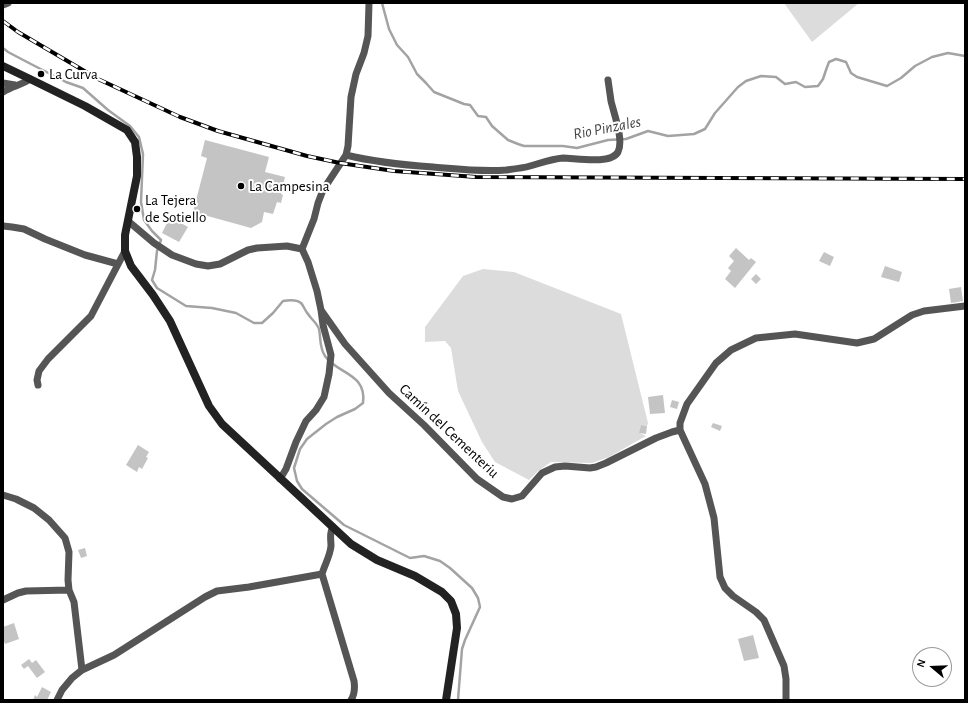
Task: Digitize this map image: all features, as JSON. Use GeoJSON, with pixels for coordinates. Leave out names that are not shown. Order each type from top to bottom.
{"type":"FeatureCollection","features":[{"type":"Feature","properties":{"kind":"street"},"geometry":{"type":"LineString","coordinates":[[3,5],[8,3]]}},
{"type":"Feature","properties":{"kind":"street"},"geometry":{"type":"LineString","coordinates":[[280,479],[286,470],[296,442],[306,421],[316,410],[324,397],[329,374],[331,355],[323,325],[317,291],[308,262],[302,249],[314,219],[323,190],[346,155],[348,146],[351,97],[356,74],[364,53],[368,36],[369,3]]}},
{"type":"Feature","properties":{"kind":"street"},"geometry":{"type":"LineString","coordinates":[[5,66],[85,106],[127,130],[135,142],[137,157],[137,176],[128,221],[125,251],[91,316],[48,359],[39,371],[37,380],[38,385]]}},
{"type":"Feature","properties":{"kind":"street"},"geometry":{"type":"LineString","coordinates":[[3,83],[15,85],[23,84],[30,79]]}},
{"type":"Feature","properties":{"kind":"street"},"geometry":{"type":"LineString","coordinates":[[346,155],[403,164],[450,169],[490,171],[529,166],[563,158],[602,160],[612,157],[618,153],[620,145],[608,80]]}},
{"type":"Feature","properties":{"kind":"street"},"geometry":{"type":"LineString","coordinates":[[3,92],[15,85]]}},
{"type":"Feature","properties":{"kind":"street"},"geometry":{"type":"LineString","coordinates":[[128,221],[172,255],[196,264],[208,266],[220,264],[248,250],[257,248],[287,246],[302,249]]}},
{"type":"Feature","properties":{"kind":"street"},"geometry":{"type":"LineString","coordinates":[[3,226],[24,229],[85,255],[118,264]]}},
{"type":"Feature","properties":{"kind":"street"},"geometry":{"type":"LineString","coordinates":[[125,251],[131,266],[154,295],[170,321],[209,406],[222,424],[351,544],[377,560],[415,576],[442,592],[450,601],[456,614],[457,628],[446,700]]}},
{"type":"Feature","properties":{"kind":"street"},"geometry":{"type":"LineString","coordinates":[[786,700],[786,679],[784,666],[764,620],[756,612],[733,596],[725,588],[720,577],[714,518],[705,484],[680,430],[680,423],[687,404],[716,363],[731,350],[756,338],[795,334],[857,343],[874,339],[912,315],[924,311],[965,306]]}},
{"type":"Feature","properties":{"kind":"street","name":"Camín del Cementeriu"},"geometry":{"type":"LineString","coordinates":[[321,310],[345,344],[389,393],[424,425],[477,479],[503,496],[512,499],[522,496],[542,473],[555,467],[565,466],[590,468],[606,463],[656,438],[680,430]]}},
{"type":"Feature","properties":{"kind":"street"},"geometry":{"type":"LineString","coordinates":[[3,495],[16,499],[34,508],[49,520],[65,538],[69,552],[68,580],[74,602],[82,670]]}},
{"type":"Feature","properties":{"kind":"street"},"geometry":{"type":"LineString","coordinates":[[332,527],[330,531],[331,547],[322,574],[354,681],[355,689],[352,700]]}},
{"type":"Feature","properties":{"kind":"street"},"geometry":{"type":"LineString","coordinates":[[57,700],[62,690],[72,678],[82,670],[114,656],[205,597],[217,591],[322,574]]}},
{"type":"Feature","properties":{"kind":"street"},"geometry":{"type":"LineString","coordinates":[[3,600],[26,591],[70,590]]}},
{"type":"Feature","properties":{"kind":"shaded area"},"geometry":{"type":"Polygon","coordinates":[[[784,3],[859,3],[812,42],[784,3]]]}},
{"type":"Feature","properties":{"kind":"shaded area"},"geometry":{"type":"Polygon","coordinates":[[[483,269],[514,272],[621,314],[648,423],[647,426],[641,425],[640,433],[646,436],[609,457],[592,463],[551,462],[538,471],[529,480],[495,462],[482,442],[458,391],[451,348],[445,341],[425,342],[425,327],[463,276],[483,269]]]}},
{"type":"Feature","properties":{"kind":"building","name":"La Campesina"},"geometry":{"type":"Polygon","coordinates":[[[205,140],[269,157],[265,172],[285,177],[281,194],[283,195],[281,203],[277,202],[273,214],[264,212],[262,222],[251,228],[193,212],[207,158],[201,156],[205,140]]]}},
{"type":"Feature","properties":{"kind":"building"},"geometry":{"type":"Polygon","coordinates":[[[170,217],[188,227],[179,242],[162,233],[170,217]]]}},
{"type":"Feature","properties":{"kind":"building"},"geometry":{"type":"Polygon","coordinates":[[[736,248],[749,260],[751,258],[756,262],[735,288],[725,279],[731,271],[728,268],[734,261],[729,256],[736,248]]]}},
{"type":"Feature","properties":{"kind":"building"},"geometry":{"type":"Polygon","coordinates":[[[824,252],[834,257],[830,266],[819,261],[824,252]]]}},
{"type":"Feature","properties":{"kind":"building"},"geometry":{"type":"Polygon","coordinates":[[[885,266],[902,272],[899,282],[881,277],[885,266]]]}},
{"type":"Feature","properties":{"kind":"building"},"geometry":{"type":"Polygon","coordinates":[[[756,274],[761,279],[756,284],[751,279],[756,274]]]}},
{"type":"Feature","properties":{"kind":"building"},"geometry":{"type":"Polygon","coordinates":[[[961,287],[963,301],[951,303],[949,289],[961,287]]]}},
{"type":"Feature","properties":{"kind":"building"},"geometry":{"type":"Polygon","coordinates":[[[663,395],[665,413],[650,414],[648,397],[663,395]]]}},
{"type":"Feature","properties":{"kind":"building"},"geometry":{"type":"Polygon","coordinates":[[[672,400],[679,402],[677,409],[670,407],[672,400]]]}},
{"type":"Feature","properties":{"kind":"building"},"geometry":{"type":"Polygon","coordinates":[[[713,423],[722,426],[720,431],[711,427],[713,423]]]}},
{"type":"Feature","properties":{"kind":"building"},"geometry":{"type":"Polygon","coordinates":[[[641,425],[647,426],[646,434],[639,433],[641,425]]]}},
{"type":"Feature","properties":{"kind":"building"},"geometry":{"type":"Polygon","coordinates":[[[138,445],[149,452],[146,457],[148,458],[142,469],[139,467],[137,472],[126,465],[138,445]]]}},
{"type":"Feature","properties":{"kind":"building"},"geometry":{"type":"Polygon","coordinates":[[[85,548],[87,556],[81,558],[78,550],[85,548]]]}},
{"type":"Feature","properties":{"kind":"building"},"geometry":{"type":"Polygon","coordinates":[[[14,623],[19,639],[5,644],[3,639],[3,627],[14,623]]]}},
{"type":"Feature","properties":{"kind":"building"},"geometry":{"type":"Polygon","coordinates":[[[753,635],[759,658],[744,661],[738,639],[753,635]]]}},
{"type":"Feature","properties":{"kind":"building"},"geometry":{"type":"Polygon","coordinates":[[[29,659],[32,663],[36,660],[45,672],[37,678],[28,666],[24,669],[21,665],[29,659]]]}},
{"type":"Feature","properties":{"kind":"building"},"geometry":{"type":"Polygon","coordinates":[[[42,687],[51,692],[47,700],[33,700],[35,695],[37,697],[42,687]]]}},
{"type":"Feature","properties":{"kind":"waterway","name":"Rio Pinzales"},"geometry":{"type":"LineString","coordinates":[[382,3],[389,29],[397,45],[408,57],[417,74],[434,92],[470,105],[478,116],[486,117],[492,126],[508,140],[524,146],[563,146],[577,148],[608,140],[626,139],[648,131],[668,136],[694,134],[705,129],[715,113],[738,87],[746,81],[761,76],[776,77],[785,84],[796,82],[805,87],[818,86],[823,79],[829,62],[836,59],[846,62],[851,73],[857,77],[887,86],[901,78],[915,66],[932,57],[948,53],[965,56]]}},
{"type":"Feature","properties":{"kind":"waterway"},"geometry":{"type":"LineString","coordinates":[[3,48],[66,82],[83,88],[108,110],[130,126],[139,137],[143,154],[141,202],[144,220],[161,240],[157,251],[155,270],[152,280],[157,288],[186,306],[212,308],[236,313],[254,323],[262,323],[283,301],[297,301],[302,304],[318,327],[321,346],[325,356],[330,362],[356,380],[363,393],[363,403],[355,409],[326,424],[307,439],[300,449],[294,468],[297,481],[302,489],[344,525],[410,558],[424,556],[440,561],[472,588],[478,598],[480,607],[462,649],[458,700]]}},
{"type":"Feature","properties":{"kind":"railway"},"geometry":{"type":"LineString","coordinates":[[3,21],[18,32],[98,79],[180,117],[218,131],[307,156],[340,163],[394,171],[476,177],[965,179]]}},
{"type":"Feature","properties":{"kind":"place","name":"La Curva"},"geometry":{"type":"Point","coordinates":[41,74]}},
{"type":"Feature","properties":{"kind":"place","name":"La Campesina"},"geometry":{"type":"Point","coordinates":[241,186]}},
{"type":"Feature","properties":{"kind":"place","name":"La Tejera de Sotiello"},"geometry":{"type":"Point","coordinates":[137,209]}}]}
